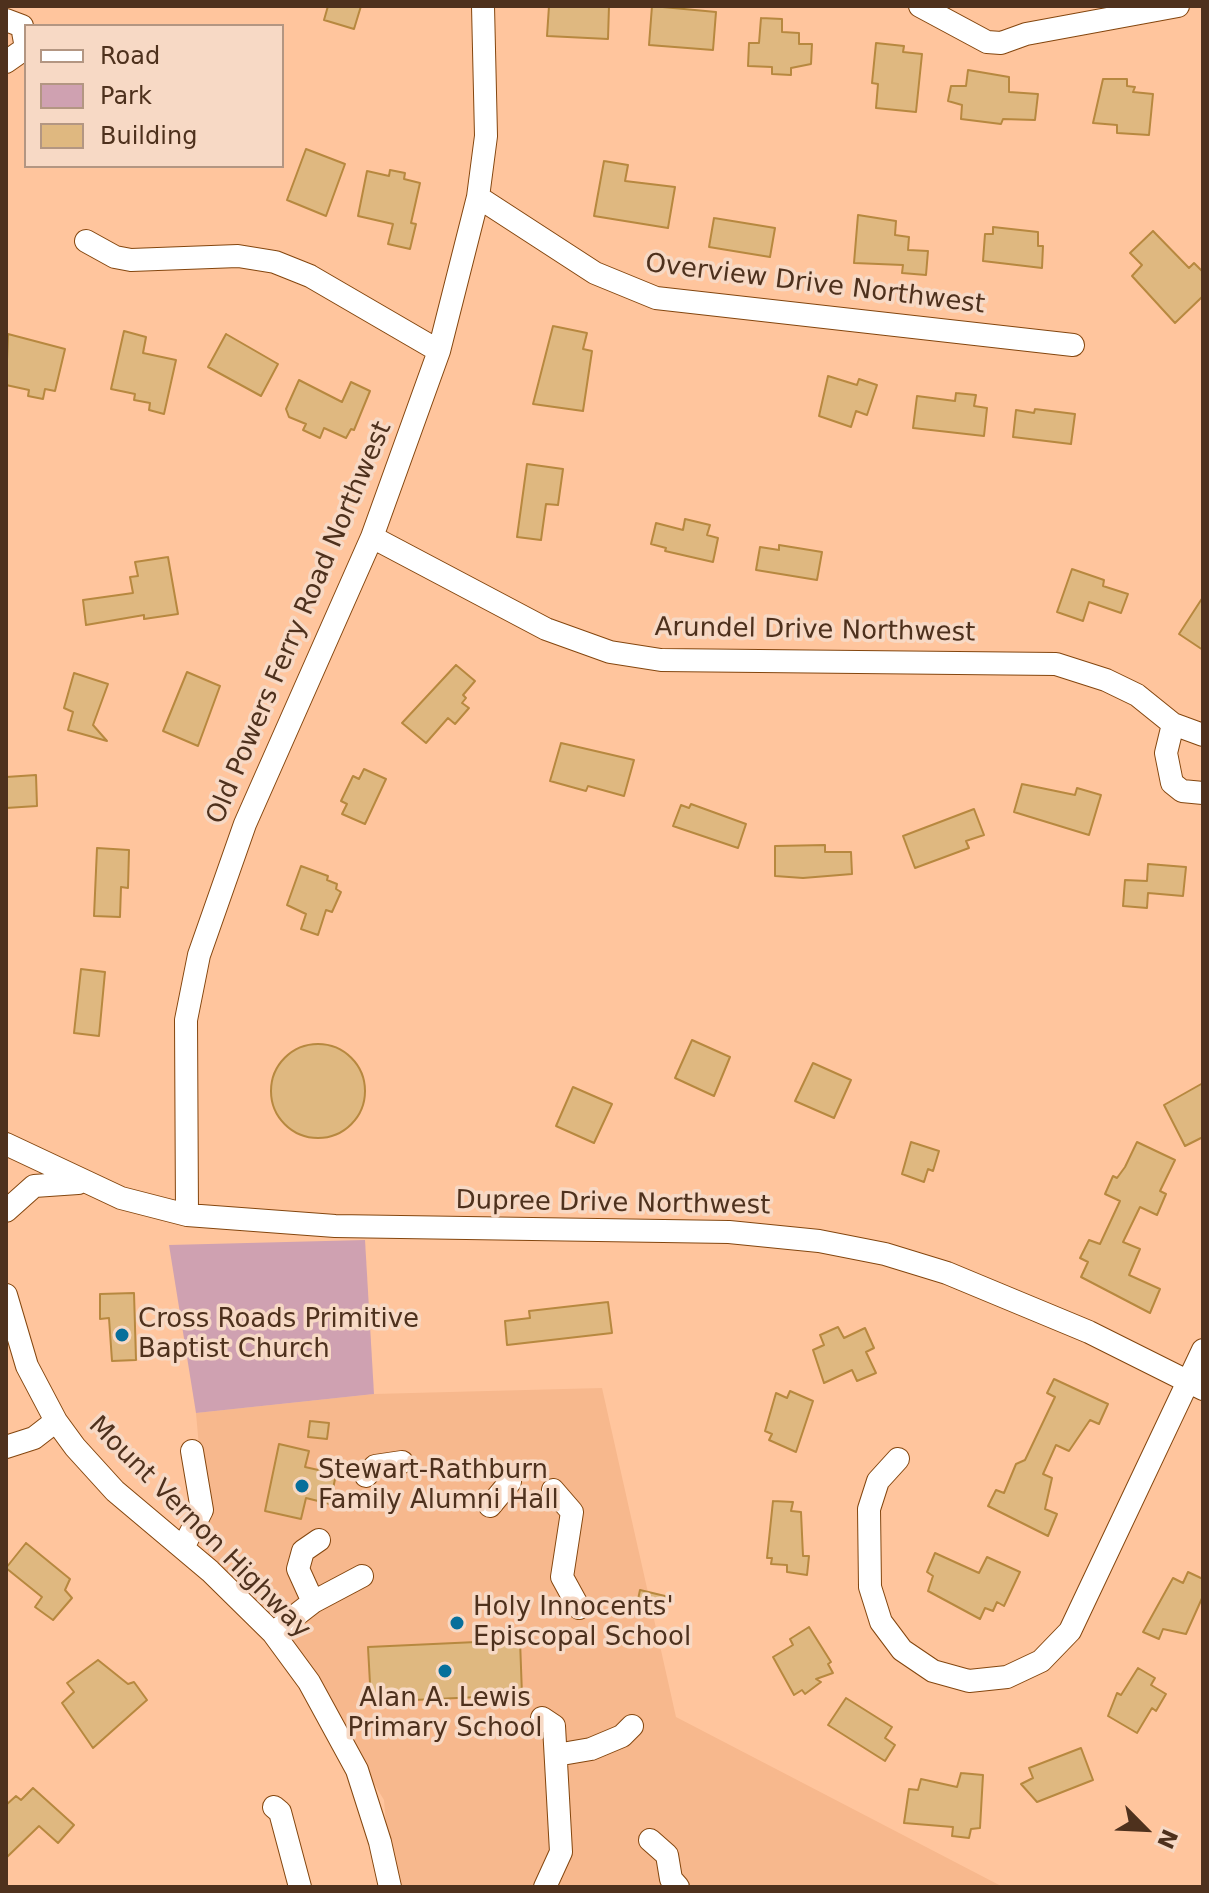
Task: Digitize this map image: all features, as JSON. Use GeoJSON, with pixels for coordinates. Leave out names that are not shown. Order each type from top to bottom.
{"type":"FeatureCollection","features":[{"type":"Feature","properties":{"kind":"street","name":"Old Powers Ferry Road Northwest"},"geometry":{"type":"LineString","coordinates":[[187,1215],[186,1020],[199,955],[245,824],[372,537],[439,351],[478,197],[486,136],[483,6]]}},
{"type":"Feature","properties":{"kind":"street"},"geometry":{"type":"LineString","coordinates":[[920,6],[987,42],[1001,43],[1026,34],[1178,6]]}},
{"type":"Feature","properties":{"kind":"street"},"geometry":{"type":"LineString","coordinates":[[6,20],[22,26],[24,37]]}},
{"type":"Feature","properties":{"kind":"street"},"geometry":{"type":"LineString","coordinates":[[6,62],[24,49]]}},
{"type":"Feature","properties":{"kind":"street","name":"Overview Drive Northwest"},"geometry":{"type":"LineString","coordinates":[[478,197],[595,273],[656,298],[1073,345]]}},
{"type":"Feature","properties":{"kind":"street"},"geometry":{"type":"LineString","coordinates":[[86,241],[115,257],[131,260],[238,256],[275,262],[310,276],[439,351]]}},
{"type":"Feature","properties":{"kind":"street","name":"Arundel Drive Northwest"},"geometry":{"type":"LineString","coordinates":[[372,537],[546,629],[610,652],[661,660],[1056,664],[1106,680],[1137,695],[1173,724],[1203,735]]}},
{"type":"Feature","properties":{"kind":"street"},"geometry":{"type":"LineString","coordinates":[[1173,724],[1166,753],[1172,783],[1182,791],[1203,793]]}},
{"type":"Feature","properties":{"kind":"street","name":"Dupree Drive Northwest"},"geometry":{"type":"LineString","coordinates":[[6,1144],[85,1183],[137,1204],[187,1215],[335,1226],[729,1232],[819,1241],[885,1254],[947,1273],[1089,1332],[1196,1386]]}},
{"type":"Feature","properties":{"kind":"street"},"geometry":{"type":"LineString","coordinates":[[6,1211],[34,1186],[85,1183]]}},
{"type":"Feature","properties":{"kind":"street","name":"Mount Vernon Highway"},"geometry":{"type":"LineString","coordinates":[[6,1295],[27,1366],[56,1421],[95,1471],[273,1633],[327,1710],[357,1770],[380,1842],[390,1887]]}},
{"type":"Feature","properties":{"kind":"street"},"geometry":{"type":"LineString","coordinates":[[898,1459],[878,1481],[869,1509],[870,1587],[881,1622],[902,1650],[933,1671],[969,1681],[1007,1677],[1041,1661],[1070,1631],[1196,1386],[1203,1350]]}},
{"type":"Feature","properties":{"kind":"street"},"geometry":{"type":"LineString","coordinates":[[6,1447],[34,1438],[56,1421]]}},
{"type":"Feature","properties":{"kind":"street"},"geometry":{"type":"LineString","coordinates":[[183,1548],[202,1510],[192,1451]]}},
{"type":"Feature","properties":{"kind":"street"},"geometry":{"type":"LineString","coordinates":[[366,1476],[375,1466],[402,1462]]}},
{"type":"Feature","properties":{"kind":"street"},"geometry":{"type":"LineString","coordinates":[[490,1506],[510,1482]]}},
{"type":"Feature","properties":{"kind":"street"},"geometry":{"type":"LineString","coordinates":[[553,1490],[572,1512],[562,1577],[567,1593],[579,1608]]}},
{"type":"Feature","properties":{"kind":"street"},"geometry":{"type":"LineString","coordinates":[[313,1602],[298,1569],[303,1551],[319,1540]]}},
{"type":"Feature","properties":{"kind":"street"},"geometry":{"type":"LineString","coordinates":[[273,1633],[313,1602],[362,1576]]}},
{"type":"Feature","properties":{"kind":"street"},"geometry":{"type":"LineString","coordinates":[[542,1718],[554,1726],[561,1852],[545,1887]]}},
{"type":"Feature","properties":{"kind":"street"},"geometry":{"type":"LineString","coordinates":[[556,1755],[591,1749],[622,1736],[632,1726]]}},
{"type":"Feature","properties":{"kind":"street"},"geometry":{"type":"LineString","coordinates":[[274,1807],[280,1812],[300,1887]]}},
{"type":"Feature","properties":{"kind":"street"},"geometry":{"type":"LineString","coordinates":[[650,1840],[667,1855],[671,1879],[678,1887]]}},
{"type":"Feature","properties":{"kind":"shaded area","name":"Holy Innocents' Episcopal School"},"geometry":{"type":"Polygon","coordinates":[[[602,1388],[676,1717],[1003,1887],[391,1887],[384,1800],[308,1675],[210,1571],[196,1413],[374,1394],[602,1388]]]}},
{"type":"Feature","properties":{"kind":"green space"},"geometry":{"type":"Polygon","coordinates":[[[365,1240],[374,1394],[196,1413],[169,1245],[365,1240]]]}},
{"type":"Feature","properties":{"kind":"building"},"geometry":{"type":"Polygon","coordinates":[[[328,6],[361,6],[354,29],[324,20],[328,6]]]}},
{"type":"Feature","properties":{"kind":"building"},"geometry":{"type":"Polygon","coordinates":[[[549,6],[609,6],[608,39],[547,36],[549,6]]]}},
{"type":"Feature","properties":{"kind":"building"},"geometry":{"type":"Polygon","coordinates":[[[652,6],[716,12],[713,50],[649,45],[652,6]]]}},
{"type":"Feature","properties":{"kind":"building"},"geometry":{"type":"Polygon","coordinates":[[[761,18],[782,19],[782,32],[799,33],[799,44],[812,44],[811,64],[791,68],[791,75],[772,74],[772,67],[748,66],[749,43],[759,43],[761,18]]]}},
{"type":"Feature","properties":{"kind":"building"},"geometry":{"type":"Polygon","coordinates":[[[876,43],[904,46],[903,52],[922,54],[916,112],[876,108],[878,84],[872,83],[876,43]]]}},
{"type":"Feature","properties":{"kind":"building"},"geometry":{"type":"Polygon","coordinates":[[[968,70],[1009,77],[1009,92],[1038,94],[1035,120],[1003,119],[1001,124],[961,119],[962,105],[948,101],[951,86],[966,86],[968,70]]]}},
{"type":"Feature","properties":{"kind":"building"},"geometry":{"type":"Polygon","coordinates":[[[1103,79],[1127,79],[1127,86],[1135,87],[1133,92],[1153,94],[1149,135],[1117,133],[1117,125],[1093,123],[1103,79]]]}},
{"type":"Feature","properties":{"kind":"building"},"geometry":{"type":"Polygon","coordinates":[[[306,149],[345,164],[326,216],[287,200],[306,149]]]}},
{"type":"Feature","properties":{"kind":"building"},"geometry":{"type":"Polygon","coordinates":[[[604,161],[628,165],[625,181],[675,187],[668,228],[594,216],[604,161]]]}},
{"type":"Feature","properties":{"kind":"building"},"geometry":{"type":"Polygon","coordinates":[[[390,170],[405,173],[404,179],[420,183],[411,223],[416,224],[410,249],[388,244],[393,224],[358,216],[367,171],[389,176],[390,170]]]}},
{"type":"Feature","properties":{"kind":"building"},"geometry":{"type":"Polygon","coordinates":[[[858,215],[896,221],[895,235],[909,237],[908,250],[928,251],[926,275],[902,273],[903,265],[854,263],[858,215]]]}},
{"type":"Feature","properties":{"kind":"building"},"geometry":{"type":"Polygon","coordinates":[[[714,218],[775,228],[770,257],[709,247],[714,218]]]}},
{"type":"Feature","properties":{"kind":"building"},"geometry":{"type":"Polygon","coordinates":[[[993,227],[1038,232],[1038,246],[1043,246],[1042,268],[983,261],[985,234],[993,234],[993,227]]]}},
{"type":"Feature","properties":{"kind":"building"},"geometry":{"type":"Polygon","coordinates":[[[1153,231],[1189,268],[1194,263],[1203,272],[1203,296],[1175,323],[1132,276],[1142,265],[1130,253],[1153,231]]]}},
{"type":"Feature","properties":{"kind":"building"},"geometry":{"type":"Polygon","coordinates":[[[553,326],[587,333],[583,349],[592,351],[583,411],[533,404],[553,326]]]}},
{"type":"Feature","properties":{"kind":"building"},"geometry":{"type":"Polygon","coordinates":[[[124,331],[146,337],[143,353],[176,360],[164,414],[149,410],[150,403],[134,400],[135,394],[111,389],[124,331]]]}},
{"type":"Feature","properties":{"kind":"building"},"geometry":{"type":"Polygon","coordinates":[[[8,334],[65,349],[55,391],[45,389],[43,399],[28,396],[29,390],[6,385],[8,334]]]}},
{"type":"Feature","properties":{"kind":"building"},"geometry":{"type":"Polygon","coordinates":[[[226,334],[278,364],[261,396],[208,367],[226,334]]]}},
{"type":"Feature","properties":{"kind":"building"},"geometry":{"type":"Polygon","coordinates":[[[828,376],[857,385],[859,379],[877,385],[867,415],[856,411],[851,427],[819,416],[828,376]]]}},
{"type":"Feature","properties":{"kind":"building"},"geometry":{"type":"Polygon","coordinates":[[[299,380],[342,402],[351,382],[370,391],[354,430],[351,429],[346,438],[324,428],[320,438],[303,430],[306,424],[289,417],[286,409],[299,380]]]}},
{"type":"Feature","properties":{"kind":"building"},"geometry":{"type":"Polygon","coordinates":[[[956,393],[976,395],[974,406],[987,408],[984,436],[913,428],[917,396],[955,401],[956,393]]]}},
{"type":"Feature","properties":{"kind":"building"},"geometry":{"type":"Polygon","coordinates":[[[1035,409],[1075,414],[1071,444],[1013,437],[1016,410],[1034,413],[1035,409]]]}},
{"type":"Feature","properties":{"kind":"building"},"geometry":{"type":"Polygon","coordinates":[[[527,464],[563,469],[558,505],[546,504],[541,540],[517,537],[527,464]]]}},
{"type":"Feature","properties":{"kind":"building"},"geometry":{"type":"Polygon","coordinates":[[[685,519],[710,525],[707,535],[718,538],[713,562],[665,551],[666,548],[651,544],[656,523],[683,530],[685,519]]]}},
{"type":"Feature","properties":{"kind":"building"},"geometry":{"type":"Polygon","coordinates":[[[779,545],[822,552],[817,580],[756,570],[760,547],[779,550],[779,545]]]}},
{"type":"Feature","properties":{"kind":"building"},"geometry":{"type":"Polygon","coordinates":[[[168,557],[178,614],[144,619],[144,615],[86,625],[83,600],[133,593],[130,577],[138,576],[135,562],[168,557]]]}},
{"type":"Feature","properties":{"kind":"building"},"geometry":{"type":"Polygon","coordinates":[[[1072,569],[1104,580],[1103,586],[1128,594],[1121,613],[1089,602],[1083,621],[1057,612],[1072,569]]]}},
{"type":"Feature","properties":{"kind":"building"},"geometry":{"type":"Polygon","coordinates":[[[1203,597],[1203,650],[1179,634],[1203,597]]]}},
{"type":"Feature","properties":{"kind":"building"},"geometry":{"type":"Polygon","coordinates":[[[456,665],[475,681],[463,695],[466,698],[462,703],[469,708],[455,724],[448,718],[426,743],[402,723],[456,665]]]}},
{"type":"Feature","properties":{"kind":"building"},"geometry":{"type":"Polygon","coordinates":[[[187,672],[220,686],[198,746],[163,731],[187,672]]]}},
{"type":"Feature","properties":{"kind":"building"},"geometry":{"type":"Polygon","coordinates":[[[74,673],[108,684],[93,725],[107,741],[68,730],[73,712],[64,708],[74,673]]]}},
{"type":"Feature","properties":{"kind":"building"},"geometry":{"type":"Polygon","coordinates":[[[561,743],[634,760],[624,796],[588,786],[586,791],[550,781],[561,743]]]}},
{"type":"Feature","properties":{"kind":"building"},"geometry":{"type":"Polygon","coordinates":[[[364,769],[386,779],[365,824],[342,814],[347,804],[341,801],[353,776],[359,779],[364,769]]]}},
{"type":"Feature","properties":{"kind":"building"},"geometry":{"type":"Polygon","coordinates":[[[36,775],[37,806],[6,808],[6,777],[36,775]]]}},
{"type":"Feature","properties":{"kind":"building"},"geometry":{"type":"Polygon","coordinates":[[[1022,784],[1075,795],[1077,788],[1101,795],[1089,835],[1014,812],[1022,784]]]}},
{"type":"Feature","properties":{"kind":"building"},"geometry":{"type":"Polygon","coordinates":[[[691,804],[746,824],[738,848],[673,826],[681,805],[689,808],[691,804]]]}},
{"type":"Feature","properties":{"kind":"building"},"geometry":{"type":"Polygon","coordinates":[[[974,809],[984,835],[966,841],[969,848],[915,868],[903,836],[974,809]]]}},
{"type":"Feature","properties":{"kind":"building"},"geometry":{"type":"Polygon","coordinates":[[[825,845],[825,852],[851,852],[852,874],[803,878],[775,876],[775,846],[825,845]]]}},
{"type":"Feature","properties":{"kind":"building"},"geometry":{"type":"Polygon","coordinates":[[[97,848],[129,850],[128,888],[121,887],[120,917],[94,916],[97,848]]]}},
{"type":"Feature","properties":{"kind":"building"},"geometry":{"type":"Polygon","coordinates":[[[1148,864],[1186,867],[1183,896],[1148,893],[1147,908],[1123,906],[1125,880],[1147,881],[1148,864]]]}},
{"type":"Feature","properties":{"kind":"building"},"geometry":{"type":"Polygon","coordinates":[[[301,866],[328,876],[327,880],[337,884],[336,889],[341,892],[332,912],[326,910],[318,935],[301,929],[306,914],[287,905],[301,866]]]}},
{"type":"Feature","properties":{"kind":"building"},"geometry":{"type":"Polygon","coordinates":[[[81,969],[105,972],[99,1036],[74,1033],[81,969]]]}},
{"type":"Feature","properties":{"kind":"building"},"geometry":{"type":"Polygon","coordinates":[[[692,1040],[730,1057],[714,1096],[675,1078],[692,1040]]]}},
{"type":"Feature","properties":{"kind":"building"},"geometry":{"type":"Polygon","coordinates":[[[309,1044],[327,1044],[352,1057],[362,1073],[365,1091],[362,1109],[352,1125],[327,1138],[309,1138],[284,1125],[271,1100],[271,1082],[284,1057],[309,1044]]]}},
{"type":"Feature","properties":{"kind":"building"},"geometry":{"type":"Polygon","coordinates":[[[813,1063],[851,1080],[834,1118],[795,1101],[813,1063]]]}},
{"type":"Feature","properties":{"kind":"building"},"geometry":{"type":"Polygon","coordinates":[[[1203,1083],[1203,1137],[1185,1146],[1164,1105],[1203,1083]]]}},
{"type":"Feature","properties":{"kind":"building"},"geometry":{"type":"Polygon","coordinates":[[[573,1087],[612,1104],[594,1143],[556,1126],[573,1087]]]}},
{"type":"Feature","properties":{"kind":"building"},"geometry":{"type":"Polygon","coordinates":[[[911,1142],[939,1151],[933,1171],[928,1169],[924,1182],[902,1174],[911,1142]]]}},
{"type":"Feature","properties":{"kind":"building"},"geometry":{"type":"Polygon","coordinates":[[[1137,1142],[1175,1160],[1160,1191],[1166,1194],[1157,1215],[1140,1207],[1123,1242],[1140,1249],[1129,1275],[1160,1289],[1150,1313],[1081,1277],[1088,1262],[1080,1258],[1089,1240],[1100,1244],[1120,1201],[1105,1194],[1113,1176],[1117,1178],[1125,1167],[1137,1142]]]}},
{"type":"Feature","properties":{"kind":"building","name":"Cross Roads Primitive Baptist Church"},"geometry":{"type":"Polygon","coordinates":[[[134,1293],[136,1360],[112,1361],[109,1318],[100,1319],[100,1294],[134,1293]]]}},
{"type":"Feature","properties":{"kind":"building"},"geometry":{"type":"Polygon","coordinates":[[[608,1302],[612,1333],[507,1345],[505,1321],[530,1318],[529,1311],[608,1302]]]}},
{"type":"Feature","properties":{"kind":"building"},"geometry":{"type":"Polygon","coordinates":[[[838,1327],[844,1338],[865,1328],[874,1348],[866,1352],[876,1373],[857,1381],[852,1370],[824,1383],[813,1350],[824,1345],[820,1335],[838,1327]]]}},
{"type":"Feature","properties":{"kind":"building"},"geometry":{"type":"Polygon","coordinates":[[[1054,1379],[1108,1404],[1099,1424],[1090,1420],[1069,1451],[1056,1445],[1043,1474],[1052,1478],[1045,1509],[1057,1514],[1048,1536],[988,1506],[996,1490],[1004,1493],[1016,1464],[1025,1460],[1055,1397],[1047,1393],[1054,1379]]]}},
{"type":"Feature","properties":{"kind":"building"},"geometry":{"type":"Polygon","coordinates":[[[790,1391],[813,1401],[796,1452],[769,1440],[772,1434],[765,1431],[776,1393],[787,1398],[790,1391]]]}},
{"type":"Feature","properties":{"kind":"building"},"geometry":{"type":"Polygon","coordinates":[[[310,1421],[329,1423],[327,1439],[308,1437],[310,1421]]]}},
{"type":"Feature","properties":{"kind":"building","name":"Stewart-Rathburn Family Alumni Hall"},"geometry":{"type":"Polygon","coordinates":[[[279,1444],[309,1451],[305,1467],[336,1474],[330,1504],[306,1498],[301,1519],[265,1511],[279,1444]]]}},
{"type":"Feature","properties":{"kind":"building"},"geometry":{"type":"Polygon","coordinates":[[[773,1501],[793,1502],[791,1511],[801,1512],[803,1556],[809,1556],[807,1575],[787,1572],[787,1565],[771,1564],[772,1558],[767,1558],[773,1501]]]}},
{"type":"Feature","properties":{"kind":"building"},"geometry":{"type":"Polygon","coordinates":[[[26,1543],[70,1579],[65,1590],[72,1598],[53,1620],[35,1607],[42,1597],[6,1568],[26,1543]]]}},
{"type":"Feature","properties":{"kind":"building"},"geometry":{"type":"Polygon","coordinates":[[[935,1553],[979,1573],[987,1557],[1020,1572],[1004,1606],[997,1602],[993,1611],[985,1608],[980,1619],[928,1591],[933,1576],[927,1572],[935,1553]]]}},
{"type":"Feature","properties":{"kind":"building"},"geometry":{"type":"Polygon","coordinates":[[[1188,1572],[1203,1579],[1203,1596],[1186,1634],[1163,1629],[1159,1639],[1143,1632],[1173,1578],[1183,1583],[1188,1572]]]}},
{"type":"Feature","properties":{"kind":"building"},"geometry":{"type":"Polygon","coordinates":[[[640,1590],[665,1596],[662,1614],[636,1609],[640,1590]]]}},
{"type":"Feature","properties":{"kind":"building"},"geometry":{"type":"Polygon","coordinates":[[[809,1627],[831,1662],[828,1664],[833,1673],[816,1679],[821,1682],[805,1694],[802,1690],[794,1695],[773,1657],[793,1645],[790,1639],[809,1627]]]}},
{"type":"Feature","properties":{"kind":"building","name":"Alan A. Lewis Primary School"},"geometry":{"type":"Polygon","coordinates":[[[520,1640],[522,1695],[371,1702],[368,1647],[520,1640]]]}},
{"type":"Feature","properties":{"kind":"building"},"geometry":{"type":"Polygon","coordinates":[[[98,1660],[128,1684],[134,1682],[147,1700],[93,1748],[62,1703],[74,1692],[67,1683],[98,1660]]]}},
{"type":"Feature","properties":{"kind":"building"},"geometry":{"type":"Polygon","coordinates":[[[1138,1668],[1155,1678],[1151,1685],[1166,1694],[1156,1711],[1152,1708],[1137,1733],[1108,1716],[1117,1693],[1121,1695],[1138,1668]]]}},
{"type":"Feature","properties":{"kind":"building"},"geometry":{"type":"Polygon","coordinates":[[[846,1698],[892,1727],[885,1738],[895,1745],[885,1761],[828,1725],[846,1698]]]}},
{"type":"Feature","properties":{"kind":"building"},"geometry":{"type":"Polygon","coordinates":[[[1081,1748],[1093,1780],[1037,1802],[1021,1784],[1033,1778],[1029,1768],[1081,1748]]]}},
{"type":"Feature","properties":{"kind":"building"},"geometry":{"type":"Polygon","coordinates":[[[961,1773],[983,1775],[980,1828],[971,1829],[969,1838],[952,1836],[953,1827],[904,1823],[909,1789],[918,1790],[921,1779],[957,1787],[961,1773]]]}},
{"type":"Feature","properties":{"kind":"building"},"geometry":{"type":"Polygon","coordinates":[[[33,1788],[74,1825],[58,1843],[39,1826],[6,1858],[6,1805],[16,1796],[21,1800],[33,1788]]]}},
{"type":"Feature","properties":{"kind":"place","name":"Cross Roads Primitive Baptist Church"},"geometry":{"type":"Point","coordinates":[122,1335]}},
{"type":"Feature","properties":{"kind":"place","name":"Stewart-Rathburn Family Alumni Hall"},"geometry":{"type":"Point","coordinates":[302,1486]}},
{"type":"Feature","properties":{"kind":"place","name":"Holy Innocents' Episcopal School"},"geometry":{"type":"Point","coordinates":[457,1623]}},
{"type":"Feature","properties":{"kind":"place","name":"Alan A. Lewis Primary School"},"geometry":{"type":"Point","coordinates":[445,1671]}}]}
